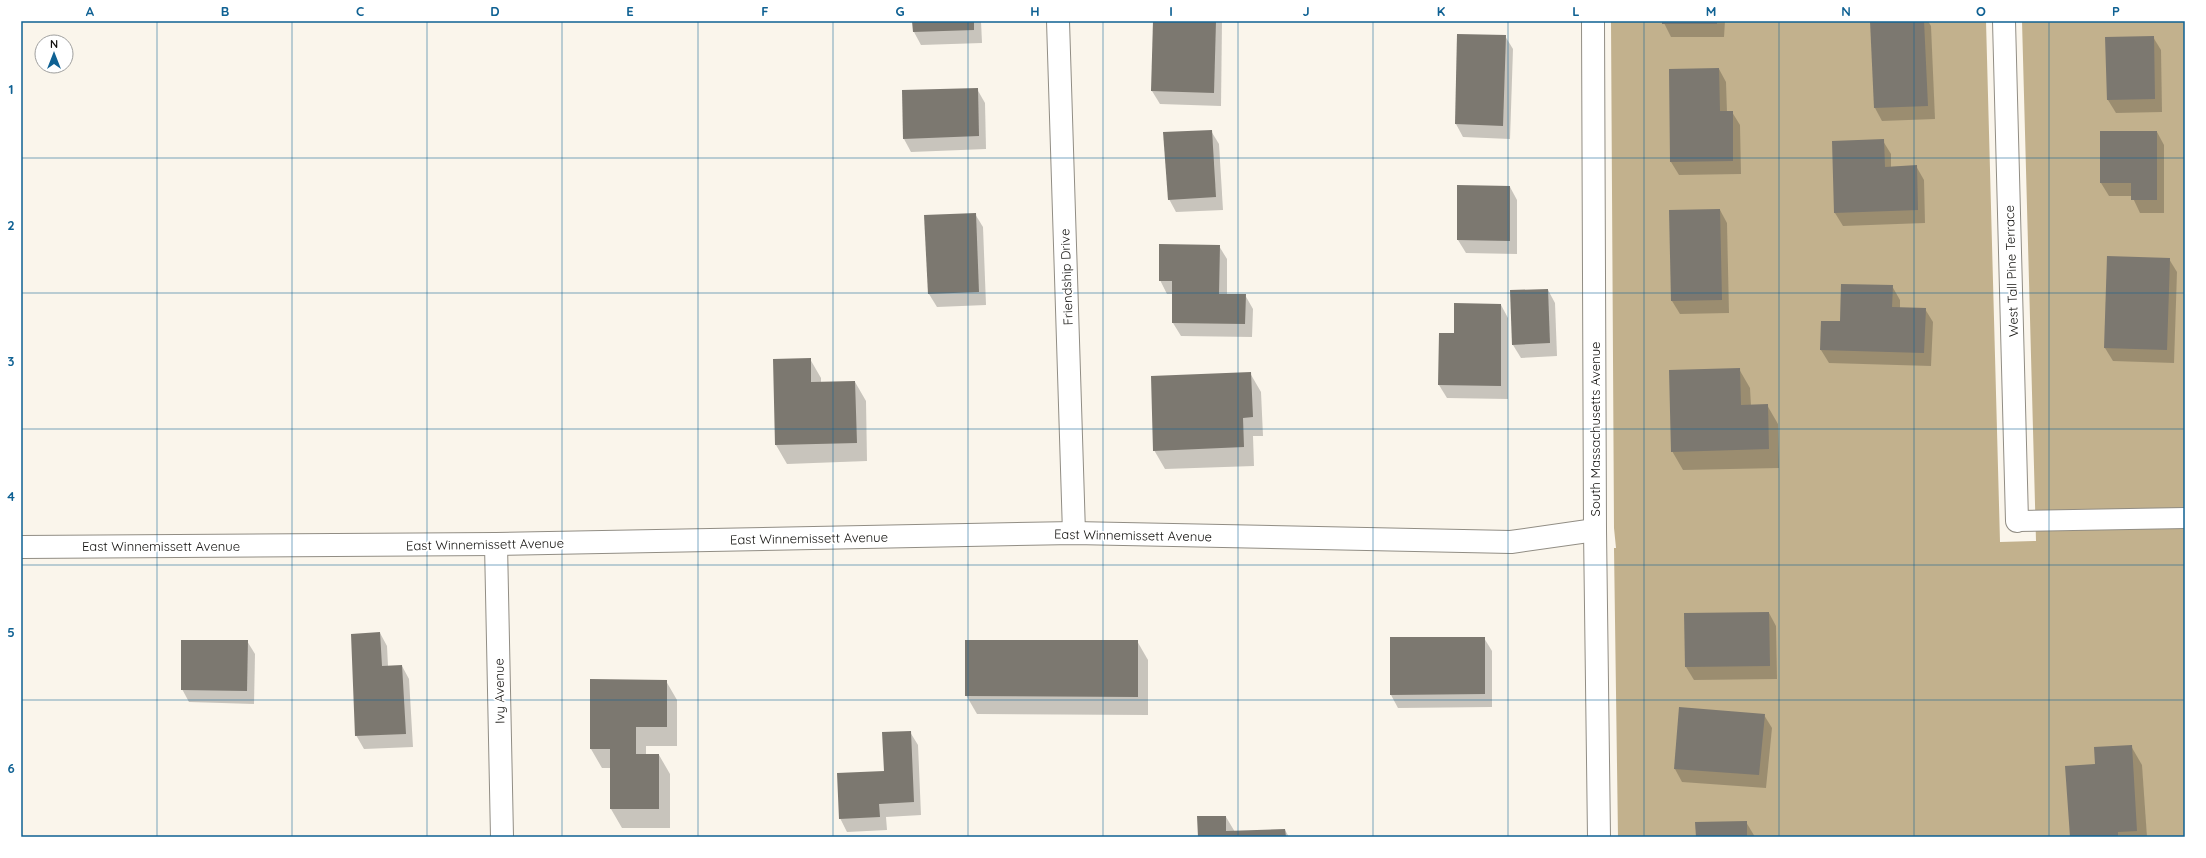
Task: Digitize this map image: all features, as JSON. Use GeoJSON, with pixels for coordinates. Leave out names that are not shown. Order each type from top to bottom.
{"type":"FeatureCollection","features":[{"type":"Feature","properties":{"kind":"street","name":"Friendship Drive"},"geometry":{"type":"LineString","coordinates":[[1058,21],[1074,533]]}},
{"type":"Feature","properties":{"kind":"street","name":"South Massachusetts Avenue"},"geometry":{"type":"LineString","coordinates":[[1593,21],[1595,530],[1599,837]]}},
{"type":"Feature","properties":{"kind":"street","name":"West Tall Pine Terrace"},"geometry":{"type":"LineString","coordinates":[[2004,21],[2017,521]]}},
{"type":"Feature","properties":{"kind":"street","name":"East Winnemissett Avenue"},"geometry":{"type":"LineString","coordinates":[[21,547],[496,544],[1074,533],[1511,542],[1595,530]]}},
{"type":"Feature","properties":{"kind":"street","name":"Ivy Avenue"},"geometry":{"type":"LineString","coordinates":[[496,544],[502,837]]}},
{"type":"Feature","properties":{"kind":"lane"},"geometry":{"type":"LineString","coordinates":[[2017,521],[2185,518]]}},
{"type":"Feature","properties":{"kind":"shaded area"},"geometry":{"type":"Polygon","coordinates":[[[1611,21],[1986,21],[2000,542],[2036,541],[2022,21],[2185,21],[2185,837],[1618,837],[1614,548],[1616,548],[1614,528],[1611,21]]]}},
{"type":"Feature","properties":{"kind":"building"},"geometry":{"type":"Polygon","coordinates":[[[912,21],[974,21],[974,30],[913,32],[912,21]]]}},
{"type":"Feature","properties":{"kind":"building"},"geometry":{"type":"Polygon","coordinates":[[[1153,21],[1216,21],[1214,93],[1151,91],[1153,21]]]}},
{"type":"Feature","properties":{"kind":"building"},"geometry":{"type":"Polygon","coordinates":[[[1662,21],[1717,21],[1717,24],[1662,24],[1662,21]]]}},
{"type":"Feature","properties":{"kind":"building"},"geometry":{"type":"Polygon","coordinates":[[[1870,21],[1924,21],[1928,106],[1874,108],[1870,21]]]}},
{"type":"Feature","properties":{"kind":"building"},"geometry":{"type":"Polygon","coordinates":[[[1457,34],[1506,35],[1503,126],[1455,124],[1457,34]]]}},
{"type":"Feature","properties":{"kind":"building"},"geometry":{"type":"Polygon","coordinates":[[[2154,36],[2155,99],[2107,100],[2105,37],[2154,36]]]}},
{"type":"Feature","properties":{"kind":"building"},"geometry":{"type":"Polygon","coordinates":[[[1719,68],[1720,111],[1733,111],[1733,161],[1670,162],[1669,69],[1719,68]]]}},
{"type":"Feature","properties":{"kind":"building"},"geometry":{"type":"Polygon","coordinates":[[[978,88],[979,136],[903,139],[902,90],[978,88]]]}},
{"type":"Feature","properties":{"kind":"building"},"geometry":{"type":"Polygon","coordinates":[[[1212,130],[1216,197],[1168,200],[1163,132],[1212,130]]]}},
{"type":"Feature","properties":{"kind":"building"},"geometry":{"type":"Polygon","coordinates":[[[2100,131],[2157,131],[2157,200],[2131,200],[2131,183],[2100,183],[2100,131]]]}},
{"type":"Feature","properties":{"kind":"building"},"geometry":{"type":"Polygon","coordinates":[[[1884,139],[1885,167],[1917,165],[1918,210],[1834,213],[1832,141],[1884,139]]]}},
{"type":"Feature","properties":{"kind":"building"},"geometry":{"type":"Polygon","coordinates":[[[1457,185],[1510,186],[1510,241],[1457,240],[1457,185]]]}},
{"type":"Feature","properties":{"kind":"building"},"geometry":{"type":"Polygon","coordinates":[[[1720,209],[1722,300],[1671,301],[1669,210],[1720,209]]]}},
{"type":"Feature","properties":{"kind":"building"},"geometry":{"type":"Polygon","coordinates":[[[976,213],[979,292],[928,294],[924,215],[976,213]]]}},
{"type":"Feature","properties":{"kind":"building"},"geometry":{"type":"Polygon","coordinates":[[[1159,244],[1220,245],[1219,294],[1246,294],[1245,324],[1172,323],[1172,281],[1159,281],[1159,244]]]}},
{"type":"Feature","properties":{"kind":"building"},"geometry":{"type":"Polygon","coordinates":[[[2107,256],[2170,258],[2167,350],[2104,348],[2107,256]]]}},
{"type":"Feature","properties":{"kind":"building"},"geometry":{"type":"Polygon","coordinates":[[[1841,284],[1893,285],[1892,307],[1926,308],[1924,353],[1820,350],[1821,321],[1840,321],[1841,284]]]}},
{"type":"Feature","properties":{"kind":"building"},"geometry":{"type":"Polygon","coordinates":[[[1548,289],[1550,343],[1512,345],[1510,290],[1548,289]]]}},
{"type":"Feature","properties":{"kind":"building"},"geometry":{"type":"Polygon","coordinates":[[[1454,303],[1501,304],[1501,386],[1438,385],[1439,333],[1454,333],[1454,303]]]}},
{"type":"Feature","properties":{"kind":"building"},"geometry":{"type":"Polygon","coordinates":[[[811,358],[811,382],[855,381],[857,443],[775,445],[773,359],[811,358]]]}},
{"type":"Feature","properties":{"kind":"building"},"geometry":{"type":"Polygon","coordinates":[[[1740,368],[1741,405],[1768,404],[1769,449],[1671,452],[1669,370],[1740,368]]]}},
{"type":"Feature","properties":{"kind":"building"},"geometry":{"type":"Polygon","coordinates":[[[1251,372],[1253,417],[1243,418],[1244,447],[1153,451],[1151,376],[1251,372]]]}},
{"type":"Feature","properties":{"kind":"building"},"geometry":{"type":"Polygon","coordinates":[[[1769,612],[1770,666],[1685,667],[1684,613],[1769,612]]]}},
{"type":"Feature","properties":{"kind":"building"},"geometry":{"type":"Polygon","coordinates":[[[380,632],[382,666],[402,665],[406,734],[355,736],[351,634],[380,632]]]}},
{"type":"Feature","properties":{"kind":"building"},"geometry":{"type":"Polygon","coordinates":[[[1390,637],[1485,637],[1485,694],[1390,695],[1390,637]]]}},
{"type":"Feature","properties":{"kind":"building"},"geometry":{"type":"Polygon","coordinates":[[[181,640],[248,640],[247,691],[181,690],[181,640]]]}},
{"type":"Feature","properties":{"kind":"building"},"geometry":{"type":"Polygon","coordinates":[[[965,640],[1138,640],[1138,697],[965,696],[965,640]]]}},
{"type":"Feature","properties":{"kind":"building"},"geometry":{"type":"Polygon","coordinates":[[[590,679],[667,680],[667,727],[636,727],[636,754],[659,754],[659,809],[610,809],[610,749],[590,749],[590,679]]]}},
{"type":"Feature","properties":{"kind":"building"},"geometry":{"type":"Polygon","coordinates":[[[1679,707],[1765,714],[1759,775],[1674,769],[1679,707]]]}},
{"type":"Feature","properties":{"kind":"building"},"geometry":{"type":"Polygon","coordinates":[[[911,731],[914,802],[879,804],[880,817],[839,819],[837,773],[884,771],[882,732],[911,731]]]}},
{"type":"Feature","properties":{"kind":"building"},"geometry":{"type":"Polygon","coordinates":[[[2132,745],[2137,831],[2118,832],[2118,837],[2070,837],[2065,766],[2095,764],[2094,747],[2132,745]]]}},
{"type":"Feature","properties":{"kind":"building"},"geometry":{"type":"Polygon","coordinates":[[[1197,816],[1226,816],[1226,831],[1285,829],[1286,837],[1198,837],[1197,816]]]}},
{"type":"Feature","properties":{"kind":"building"},"geometry":{"type":"Polygon","coordinates":[[[1747,821],[1747,837],[1696,837],[1695,822],[1747,821]]]}}]}
